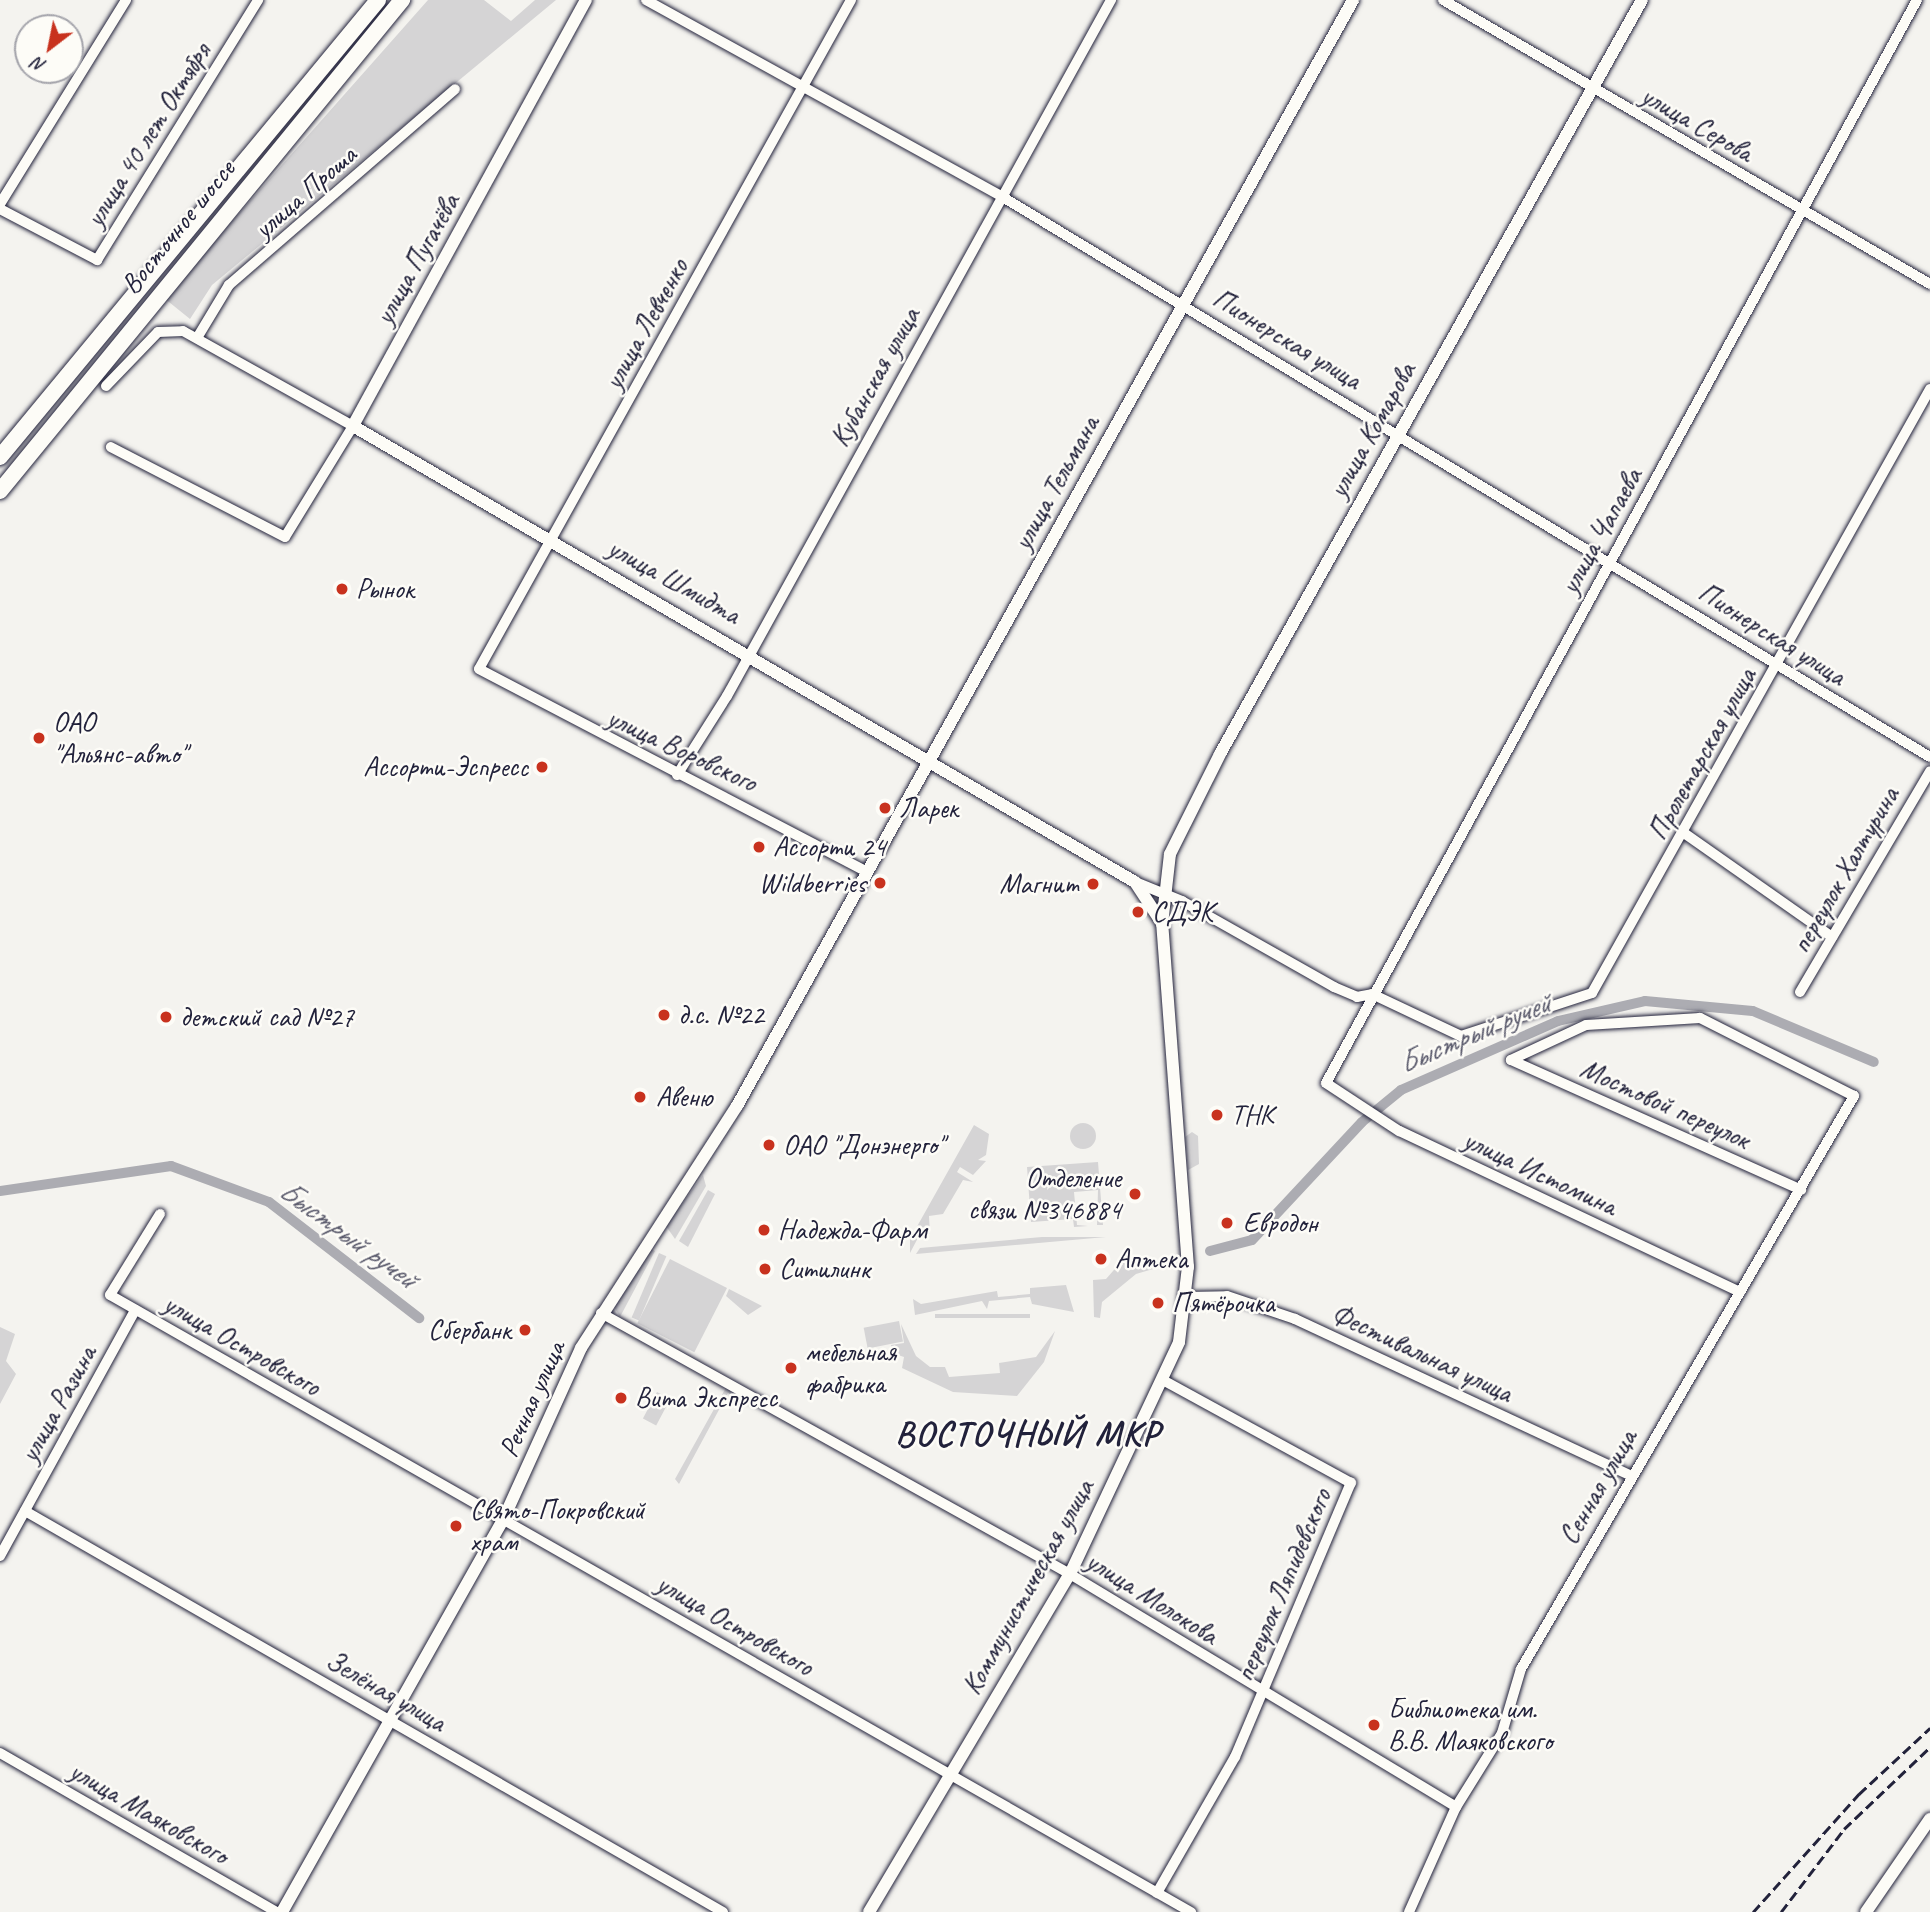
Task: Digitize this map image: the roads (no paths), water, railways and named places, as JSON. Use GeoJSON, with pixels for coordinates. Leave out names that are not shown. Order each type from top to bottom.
{"type":"FeatureCollection","features":[{"type":"Feature","properties":{"kind":"highway","name":"Восточное шоссе"},"geometry":{"type":"LineString","coordinates":[[0,457],[378,0]]}},
{"type":"Feature","properties":{"kind":"highway","name":"Восточное шоссе"},"geometry":{"type":"LineString","coordinates":[[0,491],[402,0]]}},
{"type":"Feature","properties":{"kind":"street"},"geometry":{"type":"LineString","coordinates":[[0,206],[126,0]]}},
{"type":"Feature","properties":{"kind":"street","name":"улица 40 лет Октября"},"geometry":{"type":"LineString","coordinates":[[0,206],[83,258],[99,258],[258,0]]}},
{"type":"Feature","properties":{"kind":"street","name":"улица Пугачёва"},"geometry":{"type":"LineString","coordinates":[[111,447],[285,537],[353,426],[586,0]]}},
{"type":"Feature","properties":{"kind":"street","name":"Пионерская улица"},"geometry":{"type":"LineString","coordinates":[[646,0],[1002,196],[1398,432],[1930,757]]}},
{"type":"Feature","properties":{"kind":"street","name":"улица Левченко"},"geometry":{"type":"LineString","coordinates":[[479,669],[851,0]]}},
{"type":"Feature","properties":{"kind":"street","name":"Кубанская улица"},"geometry":{"type":"LineString","coordinates":[[677,775],[749,652],[1111,0]]}},
{"type":"Feature","properties":{"kind":"street","name":"улица Тельмана"},"geometry":{"type":"LineString","coordinates":[[800,989],[1353,0]]}},
{"type":"Feature","properties":{"kind":"street","name":"улица Серова"},"geometry":{"type":"LineString","coordinates":[[1443,0],[1930,284]]}},
{"type":"Feature","properties":{"kind":"street","name":"улица Комарова"},"geometry":{"type":"LineString","coordinates":[[1163,892],[1170,854],[1199,793],[1398,432],[1642,0]]}},
{"type":"Feature","properties":{"kind":"street","name":"улица Чапаева"},"geometry":{"type":"LineString","coordinates":[[1326,1083],[1372,993],[1805,213],[1917,0]]}},
{"type":"Feature","properties":{"kind":"street","name":"улица Проша"},"geometry":{"type":"LineString","coordinates":[[197,338],[229,285],[455,89]]}},
{"type":"Feature","properties":{"kind":"street","name":"улица Шмидта"},"geometry":{"type":"LineString","coordinates":[[106,386],[158,332],[183,331],[749,652],[1135,882],[1163,892],[1334,987],[1357,997],[1372,993],[1461,1037],[1592,993]]}},
{"type":"Feature","properties":{"kind":"street","name":"Пролетарская улица"},"geometry":{"type":"LineString","coordinates":[[1592,993],[1684,833],[1930,389]]}},
{"type":"Feature","properties":{"kind":"street","name":"улица Воровского"},"geometry":{"type":"LineString","coordinates":[[479,669],[677,775],[744,803],[865,871]]}},
{"type":"Feature","properties":{"kind":"street","name":"переулок Халтурина"},"geometry":{"type":"LineString","coordinates":[[1800,992],[1930,771]]}},
{"type":"Feature","properties":{"kind":"street"},"geometry":{"type":"LineString","coordinates":[[1684,833],[1832,937]]}},
{"type":"Feature","properties":{"kind":"street","name":"улица Шмидта"},"geometry":{"type":"LineString","coordinates":[[1135,882],[1162,924]]}},
{"type":"Feature","properties":{"kind":"street","name":"Коммунистическая улица"},"geometry":{"type":"LineString","coordinates":[[869,1912],[1070,1574],[1163,1380],[1188,1297],[1162,924],[1163,892]]}},
{"type":"Feature","properties":{"kind":"street","name":"Речная улица"},"geometry":{"type":"LineString","coordinates":[[282,1912],[393,1721],[503,1520],[601,1313],[728,1120],[800,989]]}},
{"type":"Feature","properties":{"kind":"street","name":"Сенная улица"},"geometry":{"type":"LineString","coordinates":[[1409,1912],[1456,1807],[1502,1733],[1521,1669],[1630,1475],[1801,1190],[1854,1096],[1700,1018],[1586,1026],[1511,1060]]}},
{"type":"Feature","properties":{"kind":"street","name":"Мостовой переулок"},"geometry":{"type":"LineString","coordinates":[[1511,1060],[1801,1190]]}},
{"type":"Feature","properties":{"kind":"street","name":"улица Истомина"},"geometry":{"type":"LineString","coordinates":[[1326,1083],[1399,1131],[1740,1293]]}},
{"type":"Feature","properties":{"kind":"street","name":"улица Островского"},"geometry":{"type":"LineString","coordinates":[[160,1213],[110,1294],[1191,1912]]}},
{"type":"Feature","properties":{"kind":"street","name":"Фестивальная улица"},"geometry":{"type":"LineString","coordinates":[[1188,1297],[1227,1296],[1296,1319],[1630,1475]]}},
{"type":"Feature","properties":{"kind":"street","name":"улица Разина"},"geometry":{"type":"LineString","coordinates":[[0,1556],[135,1310]]}},
{"type":"Feature","properties":{"kind":"street","name":"улица Молокова"},"geometry":{"type":"LineString","coordinates":[[601,1313],[1070,1574],[1456,1807]]}},
{"type":"Feature","properties":{"kind":"street","name":"переулок Ляпидевского"},"geometry":{"type":"LineString","coordinates":[[1157,1893],[1235,1757],[1351,1483],[1163,1380]]}},
{"type":"Feature","properties":{"kind":"street","name":"Зелёная улица"},"geometry":{"type":"LineString","coordinates":[[25,1511],[723,1912]]}},
{"type":"Feature","properties":{"kind":"street","name":"улица Маяковского"},"geometry":{"type":"LineString","coordinates":[[0,1753],[276,1912]]}},
{"type":"Feature","properties":{"kind":"street"},"geometry":{"type":"LineString","coordinates":[[1866,1912],[1930,1819]]}},
{"type":"Feature","properties":{"kind":"waterway","name":"Быстрый ручей"},"geometry":{"type":"LineString","coordinates":[[1210,1251],[1252,1240],[1362,1122],[1401,1090],[1558,1021],[1645,1001],[1753,1011],[1874,1062]]}},
{"type":"Feature","properties":{"kind":"waterway","name":"Быстрый ручей"},"geometry":{"type":"LineString","coordinates":[[0,1191],[171,1166],[269,1202],[419,1318]]}},
{"type":"Feature","properties":{"kind":"railway"},"geometry":{"type":"LineString","coordinates":[[1753,1912],[1859,1794],[1930,1728]]}},
{"type":"Feature","properties":{"kind":"railway"},"geometry":{"type":"LineString","coordinates":[[1781,1912],[1844,1829],[1930,1747]]}},
{"type":"Feature","properties":{"kind":"place","name":"Рынок"},"geometry":{"type":"Point","coordinates":[342,589]}},
{"type":"Feature","properties":{"kind":"place","name":"ОАО \"Альянс-авто\""},"geometry":{"type":"Point","coordinates":[39,738]}},
{"type":"Feature","properties":{"kind":"place","name":"Ассорти-Эспресс"},"geometry":{"type":"Point","coordinates":[542,767]}},
{"type":"Feature","properties":{"kind":"place","name":"Ларек"},"geometry":{"type":"Point","coordinates":[885,808]}},
{"type":"Feature","properties":{"kind":"place","name":"Ассорти 24"},"geometry":{"type":"Point","coordinates":[759,847]}},
{"type":"Feature","properties":{"kind":"place","name":"Wildberries"},"geometry":{"type":"Point","coordinates":[880,883]}},
{"type":"Feature","properties":{"kind":"place","name":"Магнит"},"geometry":{"type":"Point","coordinates":[1093,884]}},
{"type":"Feature","properties":{"kind":"place","name":"СДЭК"},"geometry":{"type":"Point","coordinates":[1138,912]}},
{"type":"Feature","properties":{"kind":"place","name":"д.с. №22"},"geometry":{"type":"Point","coordinates":[664,1015]}},
{"type":"Feature","properties":{"kind":"place","name":"детский сад №27"},"geometry":{"type":"Point","coordinates":[166,1017]}},
{"type":"Feature","properties":{"kind":"place","name":"Авеню"},"geometry":{"type":"Point","coordinates":[640,1097]}},
{"type":"Feature","properties":{"kind":"place","name":"ТНК"},"geometry":{"type":"Point","coordinates":[1217,1115]}},
{"type":"Feature","properties":{"kind":"place","name":"ОАО \"Донэнерго\""},"geometry":{"type":"Point","coordinates":[769,1145]}},
{"type":"Feature","properties":{"kind":"place","name":"Отделение связи №346884"},"geometry":{"type":"Point","coordinates":[1135,1194]}},
{"type":"Feature","properties":{"kind":"place","name":"Евродон"},"geometry":{"type":"Point","coordinates":[1227,1223]}},
{"type":"Feature","properties":{"kind":"place","name":"Надежда-Фарм"},"geometry":{"type":"Point","coordinates":[764,1230]}},
{"type":"Feature","properties":{"kind":"place","name":"Аптека"},"geometry":{"type":"Point","coordinates":[1101,1259]}},
{"type":"Feature","properties":{"kind":"place","name":"Ситилинк"},"geometry":{"type":"Point","coordinates":[765,1269]}},
{"type":"Feature","properties":{"kind":"place","name":"Пятёрочка"},"geometry":{"type":"Point","coordinates":[1158,1303]}},
{"type":"Feature","properties":{"kind":"place","name":"Сбербанк"},"geometry":{"type":"Point","coordinates":[525,1330]}},
{"type":"Feature","properties":{"kind":"place","name":"мебельная фабрика"},"geometry":{"type":"Point","coordinates":[791,1368]}},
{"type":"Feature","properties":{"kind":"place","name":"Вита Экспресс"},"geometry":{"type":"Point","coordinates":[621,1398]}},
{"type":"Feature","properties":{"kind":"place","name":"Свято-Покровский храм"},"geometry":{"type":"Point","coordinates":[456,1526]}},
{"type":"Feature","properties":{"kind":"place","name":"Библиотека им. В.В. Маяковского"},"geometry":{"type":"Point","coordinates":[1374,1725]}},
{"type":"Feature","properties":{"kind":"district","name":"ВОСТОЧНЫЙ МКР"},"geometry":{"type":"Point","coordinates":[1028,1434]}}]}
